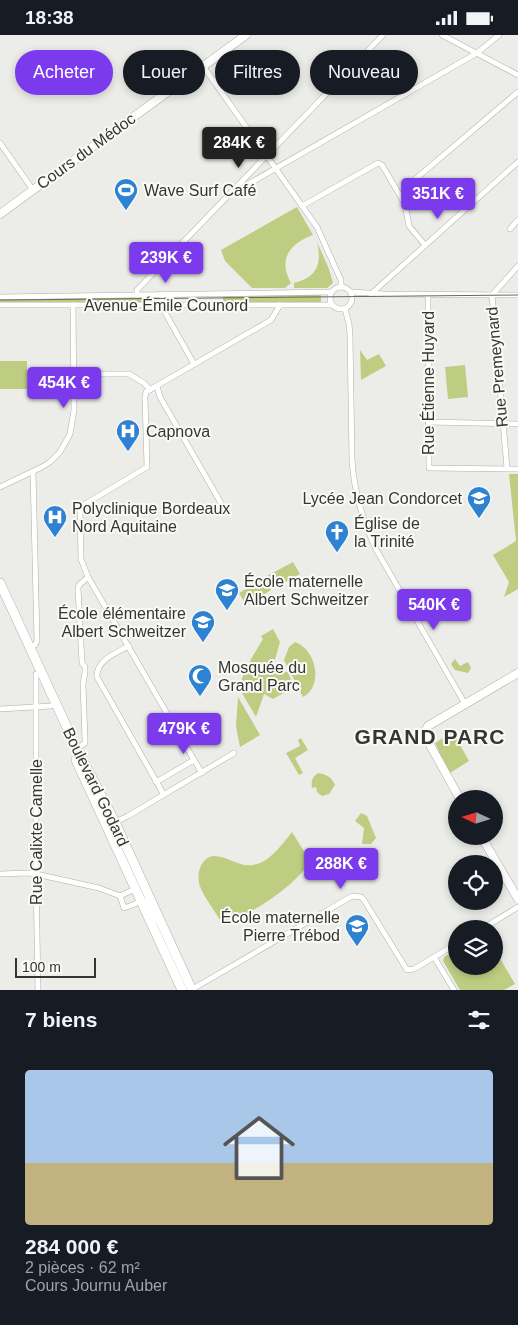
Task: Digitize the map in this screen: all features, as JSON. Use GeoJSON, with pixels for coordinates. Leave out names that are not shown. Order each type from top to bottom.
{"type":"FeatureCollection","features":[{"type":"Feature","properties":{"kind":"main road","name":"Cours du Médoc"},"geometry":{"type":"LineString","coordinates":[[205,65],[246,35]]}},
{"type":"Feature","properties":{"kind":"main road","name":"Cours du Médoc"},"geometry":{"type":"LineString","coordinates":[[0,214],[163,95]]}},
{"type":"Feature","properties":{"kind":"main road","name":"Boulevard Godard"},"geometry":{"type":"LineString","coordinates":[[0,583],[77,749],[114,822],[139,886],[141,898],[148,916],[182,990]]}},
{"type":"Feature","properties":{"kind":"main road","name":"Boulevard Godard"},"geometry":{"type":"LineString","coordinates":[[0,596],[110,833],[176,955],[192,990]]}},
{"type":"Feature","properties":{"kind":"main road"},"geometry":{"type":"LineString","coordinates":[[455,790],[429,743],[425,730],[428,726],[518,673]]}},
{"type":"Feature","properties":{"kind":"main road"},"geometry":{"type":"LineString","coordinates":[[487,845],[518,899]]}},
{"type":"Feature","properties":{"kind":"street"},"geometry":{"type":"LineString","coordinates":[[137,295],[137,290],[383,35]]}},
{"type":"Feature","properties":{"kind":"street"},"geometry":{"type":"LineString","coordinates":[[442,35],[518,75]]}},
{"type":"Feature","properties":{"kind":"street"},"geometry":{"type":"LineString","coordinates":[[226,197],[478,53],[499,35]]}},
{"type":"Feature","properties":{"kind":"street"},"geometry":{"type":"LineString","coordinates":[[205,69],[316,227],[325,243],[341,287]]}},
{"type":"Feature","properties":{"kind":"street"},"geometry":{"type":"LineString","coordinates":[[406,187],[518,92]]}},
{"type":"Feature","properties":{"kind":"street"},"geometry":{"type":"LineString","coordinates":[[0,143],[34,190]]}},
{"type":"Feature","properties":{"kind":"street"},"geometry":{"type":"LineString","coordinates":[[371,294],[518,161]]}},
{"type":"Feature","properties":{"kind":"street"},"geometry":{"type":"LineString","coordinates":[[302,206],[378,163],[382,165],[405,204],[409,226],[425,245]]}},
{"type":"Feature","properties":{"kind":"street"},"geometry":{"type":"LineString","coordinates":[[510,229],[518,220]]}},
{"type":"Feature","properties":{"kind":"street"},"geometry":{"type":"LineString","coordinates":[[492,295],[518,266]]}},
{"type":"Feature","properties":{"kind":"street"},"geometry":{"type":"LineString","coordinates":[[351,292],[352,302],[345,309],[338,309],[332,305],[330,297],[332,292],[341,287],[347,288],[351,292],[371,294],[518,295]]}},
{"type":"Feature","properties":{"kind":"street","name":"Avenue Émile Counord"},"geometry":{"type":"LineString","coordinates":[[0,297],[332,292]]}},
{"type":"Feature","properties":{"kind":"street"},"geometry":{"type":"LineString","coordinates":[[161,294],[162,306],[194,364]]}},
{"type":"Feature","properties":{"kind":"street","name":"Rue Étienne Huyard"},"geometry":{"type":"LineString","coordinates":[[428,294],[428,465],[433,468],[507,468]]}},
{"type":"Feature","properties":{"kind":"street","name":"Rue Premeynard"},"geometry":{"type":"LineString","coordinates":[[492,295],[507,468]]}},
{"type":"Feature","properties":{"kind":"street","name":"Avenue Émile Counord"},"geometry":{"type":"LineString","coordinates":[[0,305],[332,305]]}},
{"type":"Feature","properties":{"kind":"street"},"geometry":{"type":"LineString","coordinates":[[0,487],[42,467],[55,457],[66,444],[74,421],[73,305]]}},
{"type":"Feature","properties":{"kind":"street"},"geometry":{"type":"LineString","coordinates":[[202,773],[88,577],[81,559],[80,515],[82,506],[147,467],[146,392],[271,320],[280,305]]}},
{"type":"Feature","properties":{"kind":"street"},"geometry":{"type":"LineString","coordinates":[[345,309],[350,335],[351,433],[354,480],[360,511],[368,532],[387,568],[465,704]]}},
{"type":"Feature","properties":{"kind":"street"},"geometry":{"type":"LineString","coordinates":[[31,389],[31,374],[129,374],[144,383],[150,390]]}},
{"type":"Feature","properties":{"kind":"street"},"geometry":{"type":"LineString","coordinates":[[157,386],[160,397],[225,510]]}},
{"type":"Feature","properties":{"kind":"street"},"geometry":{"type":"LineString","coordinates":[[428,422],[518,424]]}},
{"type":"Feature","properties":{"kind":"street"},"geometry":{"type":"LineString","coordinates":[[507,468],[518,469]]}},
{"type":"Feature","properties":{"kind":"street"},"geometry":{"type":"LineString","coordinates":[[30,647],[37,641],[33,472]]}},
{"type":"Feature","properties":{"kind":"street"},"geometry":{"type":"LineString","coordinates":[[77,749],[85,743],[83,684],[86,672],[82,663],[78,589],[88,577]]}},
{"type":"Feature","properties":{"kind":"street"},"geometry":{"type":"LineString","coordinates":[[129,646],[100,665],[97,677],[164,795]]}},
{"type":"Feature","properties":{"kind":"street","name":"Rue Calixte Camelle"},"geometry":{"type":"LineString","coordinates":[[36,674],[38,990]]}},
{"type":"Feature","properties":{"kind":"street"},"geometry":{"type":"LineString","coordinates":[[0,709],[51,706]]}},
{"type":"Feature","properties":{"kind":"street"},"geometry":{"type":"LineString","coordinates":[[110,833],[110,828],[114,822],[128,816],[234,753]]}},
{"type":"Feature","properties":{"kind":"street"},"geometry":{"type":"LineString","coordinates":[[156,782],[194,760]]}},
{"type":"Feature","properties":{"kind":"street"},"geometry":{"type":"LineString","coordinates":[[77,761],[109,819],[114,822]]}},
{"type":"Feature","properties":{"kind":"street"},"geometry":{"type":"LineString","coordinates":[[0,874],[36,874],[99,888],[120,896],[139,886]]}},
{"type":"Feature","properties":{"kind":"street"},"geometry":{"type":"LineString","coordinates":[[120,896],[124,908],[135,904],[141,898],[176,955]]}},
{"type":"Feature","properties":{"kind":"street"},"geometry":{"type":"LineString","coordinates":[[148,916],[186,985],[192,990],[352,896],[360,897],[364,901],[407,969],[414,969],[448,949]]}},
{"type":"Feature","properties":{"kind":"street"},"geometry":{"type":"LineString","coordinates":[[497,920],[518,907]]}},
{"type":"Feature","properties":{"kind":"street"},"geometry":{"type":"LineString","coordinates":[[434,957],[454,990]]}},
{"type":"Feature","properties":{"kind":"green space"},"geometry":{"type":"Polygon","coordinates":[[[297,207],[313,235],[298,242],[288,253],[285,267],[291,283],[285,288],[252,288],[225,261],[221,250],[297,207]]]}},
{"type":"Feature","properties":{"kind":"green space"},"geometry":{"type":"Polygon","coordinates":[[[317,242],[333,283],[327,288],[294,288],[294,283],[308,277],[316,268],[319,256],[317,242]]]}},
{"type":"Feature","properties":{"kind":"green space"},"geometry":{"type":"Polygon","coordinates":[[[321,294],[321,303],[223,304],[223,295],[321,294]]]}},
{"type":"Feature","properties":{"kind":"green space"},"geometry":{"type":"Polygon","coordinates":[[[152,296],[151,304],[0,304],[0,299],[152,296]]]}},
{"type":"Feature","properties":{"kind":"green space"},"geometry":{"type":"Polygon","coordinates":[[[360,350],[367,360],[379,354],[386,366],[361,380],[360,350]]]}},
{"type":"Feature","properties":{"kind":"green space"},"geometry":{"type":"Polygon","coordinates":[[[0,361],[27,361],[27,389],[0,389],[0,361]]]}},
{"type":"Feature","properties":{"kind":"green space"},"geometry":{"type":"Polygon","coordinates":[[[465,365],[468,397],[448,399],[445,367],[465,365]]]}},
{"type":"Feature","properties":{"kind":"green space"},"geometry":{"type":"Polygon","coordinates":[[[509,474],[518,474],[518,589],[504,597],[509,582],[493,555],[516,541],[509,474]]]}},
{"type":"Feature","properties":{"kind":"green space"},"geometry":{"type":"Polygon","coordinates":[[[293,562],[300,574],[274,588],[267,576],[293,562]]]}},
{"type":"Feature","properties":{"kind":"green space"},"geometry":{"type":"Polygon","coordinates":[[[265,578],[271,590],[246,605],[239,593],[265,578]]]}},
{"type":"Feature","properties":{"kind":"green space"},"geometry":{"type":"Polygon","coordinates":[[[273,629],[280,642],[272,670],[248,669],[251,659],[263,639],[261,636],[273,629]]]}},
{"type":"Feature","properties":{"kind":"green space"},"geometry":{"type":"Polygon","coordinates":[[[295,642],[308,652],[315,668],[314,685],[310,692],[303,697],[284,660],[289,647],[295,642]]]}},
{"type":"Feature","properties":{"kind":"green space"},"geometry":{"type":"Polygon","coordinates":[[[455,659],[460,666],[468,662],[471,668],[468,673],[455,670],[451,664],[455,659]]]}},
{"type":"Feature","properties":{"kind":"green space"},"geometry":{"type":"Polygon","coordinates":[[[245,670],[288,672],[294,687],[273,699],[264,694],[256,717],[239,688],[245,670]]]}},
{"type":"Feature","properties":{"kind":"green space"},"geometry":{"type":"Polygon","coordinates":[[[238,697],[260,735],[240,747],[236,726],[238,697]]]}},
{"type":"Feature","properties":{"kind":"green space"},"geometry":{"type":"Polygon","coordinates":[[[453,732],[469,761],[450,773],[438,753],[439,751],[435,743],[453,732]]]}},
{"type":"Feature","properties":{"kind":"green space"},"geometry":{"type":"Polygon","coordinates":[[[301,738],[308,750],[295,758],[303,773],[299,775],[286,753],[300,746],[298,740],[301,738]]]}},
{"type":"Feature","properties":{"kind":"green space"},"geometry":{"type":"Polygon","coordinates":[[[318,773],[328,776],[334,782],[335,785],[329,794],[322,796],[317,792],[316,787],[312,788],[312,779],[318,773]]]}},
{"type":"Feature","properties":{"kind":"green space"},"geometry":{"type":"Polygon","coordinates":[[[361,813],[367,816],[376,838],[371,844],[362,844],[364,828],[355,821],[361,813]]]}},
{"type":"Feature","properties":{"kind":"green space"},"geometry":{"type":"Polygon","coordinates":[[[292,832],[310,861],[304,869],[284,890],[256,908],[230,919],[220,920],[200,887],[199,870],[203,862],[214,856],[243,864],[255,865],[271,856],[292,832]]]}},
{"type":"Feature","properties":{"kind":"green space"},"geometry":{"type":"Polygon","coordinates":[[[448,955],[448,970],[443,961],[444,957],[448,955]]]}},
{"type":"Feature","properties":{"kind":"green space"},"geometry":{"type":"Polygon","coordinates":[[[503,964],[515,984],[504,990],[460,990],[451,975],[503,975],[503,964]]]}},
{"type":"Feature","properties":{"kind":"tram line"},"geometry":{"type":"LineString","coordinates":[[0,300],[518,295]]}},
{"type":"Feature","properties":{"kind":"place","name":"Wave Surf Café"},"geometry":{"type":"Point","coordinates":[126,211]}},
{"type":"Feature","properties":{"kind":"place","name":"Capnova"},"geometry":{"type":"Point","coordinates":[128,452]}},
{"type":"Feature","properties":{"kind":"place","name":"Lycée Jean Condorcet"},"geometry":{"type":"Point","coordinates":[479,519]}},
{"type":"Feature","properties":{"kind":"place","name":"Polyclinique Bordeaux Nord Aquitaine"},"geometry":{"type":"Point","coordinates":[55,538]}},
{"type":"Feature","properties":{"kind":"place","name":"Église de la Trinité"},"geometry":{"type":"Point","coordinates":[337,553]}},
{"type":"Feature","properties":{"kind":"place","name":"École maternelle Albert Schweitzer"},"geometry":{"type":"Point","coordinates":[227,611]}},
{"type":"Feature","properties":{"kind":"place","name":"École élémentaire Albert Schweitzer"},"geometry":{"type":"Point","coordinates":[203,643]}},
{"type":"Feature","properties":{"kind":"place","name":"Mosquée du Grand Parc"},"geometry":{"type":"Point","coordinates":[200,697]}},
{"type":"Feature","properties":{"kind":"place","name":"École maternelle Pierre Trébod"},"geometry":{"type":"Point","coordinates":[357,947]}},
{"type":"Feature","properties":{"kind":"district","name":"GRAND PARC"},"geometry":{"type":"Point","coordinates":[430,736]}}]}
